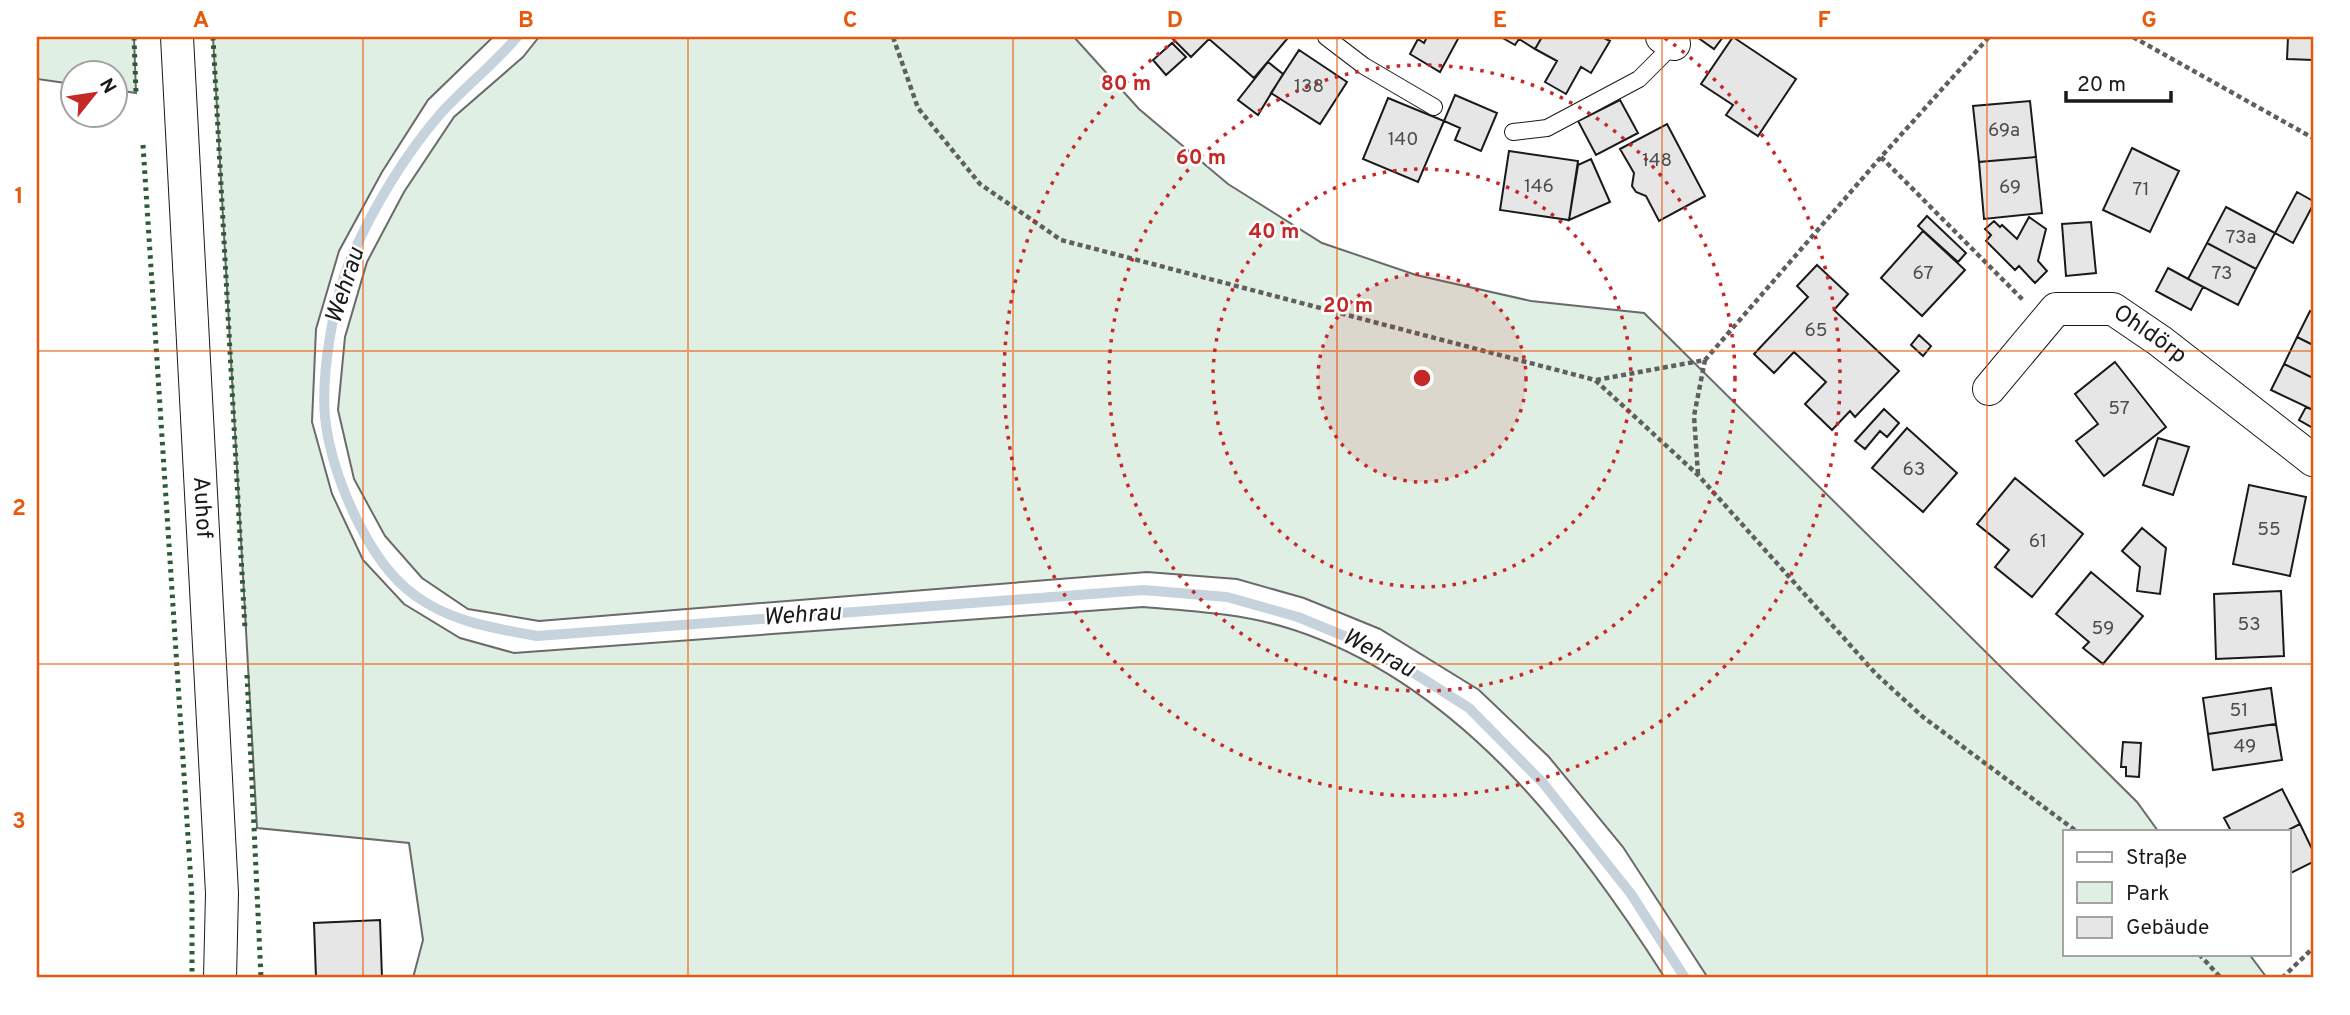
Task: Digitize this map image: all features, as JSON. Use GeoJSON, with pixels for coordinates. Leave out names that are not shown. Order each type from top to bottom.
{"type":"FeatureCollection","features":[{"type":"Feature","properties":{"kind":"street","name":"Auhof"},"geometry":{"type":"LineString","coordinates":[[177,37],[222,893],[220,978]]}},
{"type":"Feature","properties":{"kind":"street","name":"Ohldörp"},"geometry":{"type":"LineString","coordinates":[[1989,389],[2056,309],[2113,309],[2160,341],[2313,460]]}},
{"type":"Feature","properties":{"kind":"lane"},"geometry":{"type":"LineString","coordinates":[[1326,37],[1364,65],[1434,107]]}},
{"type":"Feature","properties":{"kind":"lane"},"geometry":{"type":"LineString","coordinates":[[1513,132],[1547,128],[1639,79],[1668,40]]}},
{"type":"Feature","properties":{"kind":"path"},"geometry":{"type":"LineString","coordinates":[[893,37],[918,108],[980,184],[1061,240],[1594,380],[1705,360]]}},
{"type":"Feature","properties":{"kind":"path"},"geometry":{"type":"LineString","coordinates":[[1699,475],[1694,416],[1705,360],[1989,37]]}},
{"type":"Feature","properties":{"kind":"path"},"geometry":{"type":"LineString","coordinates":[[2133,37],[2313,138]]}},
{"type":"Feature","properties":{"kind":"path"},"geometry":{"type":"LineString","coordinates":[[1881,157],[2045,322]]}},
{"type":"Feature","properties":{"kind":"path"},"geometry":{"type":"LineString","coordinates":[[1594,380],[1699,475],[1877,674],[1923,717],[2075,830]]}},
{"type":"Feature","properties":{"kind":"path"},"geometry":{"type":"LineString","coordinates":[[2282,978],[2313,948]]}},
{"type":"Feature","properties":{"kind":"path"},"geometry":{"type":"LineString","coordinates":[[2201,956],[2222,978]]}},
{"type":"Feature","properties":{"kind":"green space"},"geometry":{"type":"Polygon","coordinates":[[[37,37],[134,37],[136,93],[130,92],[130,60],[60,60],[60,82],[37,79],[37,37]]]}},
{"type":"Feature","properties":{"kind":"green space"},"geometry":{"type":"Polygon","coordinates":[[[213,37],[493,37],[428,100],[382,172],[339,251],[316,329],[312,422],[332,494],[363,560],[404,604],[460,638],[514,653],[1143,607],[1219,614],[1294,630],[1354,655],[1409,688],[1461,727],[1508,772],[1552,820],[1630,925],[1665,978],[413,978],[423,940],[409,843],[257,828],[213,37]]]}},
{"type":"Feature","properties":{"kind":"green space"},"geometry":{"type":"Polygon","coordinates":[[[539,37],[1074,37],[1139,109],[1228,184],[1322,243],[1416,275],[1531,301],[1644,313],[2137,802],[2157,830],[2063,830],[2063,956],[2250,956],[2267,978],[1708,978],[1623,847],[1549,757],[1479,690],[1380,629],[1304,598],[1237,579],[1147,572],[539,621],[468,609],[422,578],[385,536],[354,479],[338,410],[345,337],[367,262],[404,192],[454,117],[523,57],[539,37]]]}},
{"type":"Feature","properties":{"kind":"building"},"geometry":{"type":"Polygon","coordinates":[[[1171,37],[1211,37],[1191,57],[1171,37]]]}},
{"type":"Feature","properties":{"kind":"building"},"geometry":{"type":"Polygon","coordinates":[[[1427,37],[1459,37],[1440,72],[1410,54],[1418,39],[1424,43],[1427,37]]]}},
{"type":"Feature","properties":{"kind":"building"},"geometry":{"type":"Polygon","coordinates":[[[1501,37],[1542,37],[1535,49],[1519,39],[1515,45],[1501,37]]]}},
{"type":"Feature","properties":{"kind":"building"},"geometry":{"type":"Polygon","coordinates":[[[1542,37],[1602,37],[1610,41],[1591,73],[1581,67],[1566,94],[1545,82],[1557,61],[1535,49],[1542,37]]]}},
{"type":"Feature","properties":{"kind":"building"},"geometry":{"type":"Polygon","coordinates":[[[1697,37],[1723,37],[1714,49],[1697,37]]]}},
{"type":"Feature","properties":{"kind":"building"},"geometry":{"type":"Polygon","coordinates":[[[1733,37],[1796,79],[1758,136],[1726,115],[1733,105],[1701,84],[1733,37]]]}},
{"type":"Feature","properties":{"kind":"building"},"geometry":{"type":"Polygon","coordinates":[[[2288,37],[2313,37],[2313,60],[2287,59],[2288,37]]]}},
{"type":"Feature","properties":{"kind":"building"},"geometry":{"type":"Polygon","coordinates":[[[1209,39],[1287,39],[1254,78],[1209,39]]]}},
{"type":"Feature","properties":{"kind":"building"},"geometry":{"type":"Polygon","coordinates":[[[1172,43],[1186,57],[1166,75],[1153,60],[1172,43]]]}},
{"type":"Feature","properties":{"kind":"building"},"geometry":{"type":"Polygon","coordinates":[[[1299,50],[1347,82],[1320,124],[1271,93],[1299,50]]]}},
{"type":"Feature","properties":{"kind":"building"},"geometry":{"type":"Polygon","coordinates":[[[1268,62],[1283,74],[1258,115],[1238,100],[1268,62]]]}},
{"type":"Feature","properties":{"kind":"building"},"geometry":{"type":"Polygon","coordinates":[[[1455,95],[1497,113],[1481,151],[1455,140],[1460,128],[1444,121],[1455,95]]]}},
{"type":"Feature","properties":{"kind":"building"},"geometry":{"type":"Polygon","coordinates":[[[1388,98],[1444,121],[1418,182],[1363,159],[1388,98]]]}},
{"type":"Feature","properties":{"kind":"building"},"geometry":{"type":"Polygon","coordinates":[[[1620,100],[1638,133],[1596,155],[1578,121],[1620,100]]]}},
{"type":"Feature","properties":{"kind":"building"},"geometry":{"type":"Polygon","coordinates":[[[2030,101],[2036,157],[1979,162],[1973,106],[2030,101]]]}},
{"type":"Feature","properties":{"kind":"building"},"geometry":{"type":"Polygon","coordinates":[[[1667,124],[1705,196],[1659,221],[1646,196],[1636,192],[1632,186],[1634,173],[1620,149],[1667,124]]]}},
{"type":"Feature","properties":{"kind":"building"},"geometry":{"type":"Polygon","coordinates":[[[2132,148],[2179,171],[2150,232],[2103,210],[2132,148]]]}},
{"type":"Feature","properties":{"kind":"building"},"geometry":{"type":"Polygon","coordinates":[[[1509,151],[1578,161],[1569,220],[1500,210],[1509,151]]]}},
{"type":"Feature","properties":{"kind":"building"},"geometry":{"type":"Polygon","coordinates":[[[2036,157],[2042,213],[1984,219],[1979,162],[2036,157]]]}},
{"type":"Feature","properties":{"kind":"building"},"geometry":{"type":"Polygon","coordinates":[[[1591,159],[1610,202],[1569,220],[1578,165],[1591,159]]]}},
{"type":"Feature","properties":{"kind":"building"},"geometry":{"type":"Polygon","coordinates":[[[2297,192],[2313,201],[2313,205],[2293,243],[2275,233],[2297,192]]]}},
{"type":"Feature","properties":{"kind":"building"},"geometry":{"type":"Polygon","coordinates":[[[2226,207],[2275,233],[2256,269],[2207,243],[2226,207]]]}},
{"type":"Feature","properties":{"kind":"building"},"geometry":{"type":"Polygon","coordinates":[[[1927,216],[1966,253],[1958,262],[1918,226],[1927,216]]]}},
{"type":"Feature","properties":{"kind":"building"},"geometry":{"type":"Polygon","coordinates":[[[2029,217],[2046,229],[2038,261],[2047,271],[2035,283],[2019,266],[2015,270],[1986,241],[1991,235],[1985,229],[1994,221],[2017,239],[2029,217]]]}},
{"type":"Feature","properties":{"kind":"building"},"geometry":{"type":"Polygon","coordinates":[[[2091,222],[2096,273],[2066,276],[2062,224],[2091,222]]]}},
{"type":"Feature","properties":{"kind":"building"},"geometry":{"type":"Polygon","coordinates":[[[1923,231],[1965,270],[1922,316],[1881,278],[1923,231]]]}},
{"type":"Feature","properties":{"kind":"building"},"geometry":{"type":"Polygon","coordinates":[[[2207,243],[2256,269],[2238,305],[2188,279],[2207,243]]]}},
{"type":"Feature","properties":{"kind":"building"},"geometry":{"type":"Polygon","coordinates":[[[1817,265],[1848,294],[1834,310],[1899,371],[1855,417],[1850,411],[1832,430],[1805,404],[1826,382],[1794,352],[1774,373],[1754,354],[1808,297],[1797,286],[1817,265]]]}},
{"type":"Feature","properties":{"kind":"building"},"geometry":{"type":"Polygon","coordinates":[[[2168,268],[2203,287],[2191,310],[2156,291],[2168,268]]]}},
{"type":"Feature","properties":{"kind":"building"},"geometry":{"type":"Polygon","coordinates":[[[2310,311],[2313,313],[2313,345],[2297,337],[2310,311]]]}},
{"type":"Feature","properties":{"kind":"building"},"geometry":{"type":"Polygon","coordinates":[[[1919,335],[1931,346],[1923,356],[1911,345],[1919,335]]]}},
{"type":"Feature","properties":{"kind":"building"},"geometry":{"type":"Polygon","coordinates":[[[2297,337],[2313,345],[2313,378],[2284,364],[2297,337]]]}},
{"type":"Feature","properties":{"kind":"building"},"geometry":{"type":"Polygon","coordinates":[[[2115,362],[2166,427],[2104,476],[2076,441],[2098,424],[2075,394],[2115,362]]]}},
{"type":"Feature","properties":{"kind":"building"},"geometry":{"type":"Polygon","coordinates":[[[2284,364],[2313,378],[2313,410],[2271,390],[2284,364]]]}},
{"type":"Feature","properties":{"kind":"building"},"geometry":{"type":"Polygon","coordinates":[[[2306,407],[2313,410],[2313,428],[2299,420],[2306,407]]]}},
{"type":"Feature","properties":{"kind":"building"},"geometry":{"type":"Polygon","coordinates":[[[1884,409],[1899,423],[1887,437],[1880,431],[1865,449],[1855,441],[1884,409]]]}},
{"type":"Feature","properties":{"kind":"building"},"geometry":{"type":"Polygon","coordinates":[[[1907,428],[1957,473],[1923,512],[1872,468],[1907,428]]]}},
{"type":"Feature","properties":{"kind":"building"},"geometry":{"type":"Polygon","coordinates":[[[2158,438],[2189,447],[2173,495],[2143,485],[2158,438]]]}},
{"type":"Feature","properties":{"kind":"building"},"geometry":{"type":"Polygon","coordinates":[[[2015,478],[2083,534],[2032,597],[1995,567],[2009,550],[1977,524],[2015,478]]]}},
{"type":"Feature","properties":{"kind":"building"},"geometry":{"type":"Polygon","coordinates":[[[2249,485],[2306,497],[2290,576],[2233,564],[2249,485]]]}},
{"type":"Feature","properties":{"kind":"building"},"geometry":{"type":"Polygon","coordinates":[[[2142,528],[2166,548],[2160,594],[2137,591],[2140,567],[2122,551],[2142,528]]]}},
{"type":"Feature","properties":{"kind":"building"},"geometry":{"type":"Polygon","coordinates":[[[2091,572],[2143,616],[2103,664],[2083,648],[2089,642],[2056,614],[2091,572]]]}},
{"type":"Feature","properties":{"kind":"building"},"geometry":{"type":"Polygon","coordinates":[[[2281,591],[2284,656],[2216,659],[2214,594],[2281,591]]]}},
{"type":"Feature","properties":{"kind":"building"},"geometry":{"type":"Polygon","coordinates":[[[2271,688],[2276,724],[2208,734],[2203,698],[2271,688]]]}},
{"type":"Feature","properties":{"kind":"building"},"geometry":{"type":"Polygon","coordinates":[[[2276,724],[2282,760],[2213,770],[2208,734],[2276,724]]]}},
{"type":"Feature","properties":{"kind":"building"},"geometry":{"type":"Polygon","coordinates":[[[2123,742],[2141,743],[2139,777],[2126,776],[2126,767],[2121,767],[2123,742]]]}},
{"type":"Feature","properties":{"kind":"building"},"geometry":{"type":"Polygon","coordinates":[[[2282,789],[2300,824],[2288,830],[2230,830],[2224,818],[2282,789]]]}},
{"type":"Feature","properties":{"kind":"building"},"geometry":{"type":"Polygon","coordinates":[[[2300,824],[2313,851],[2313,862],[2290,874],[2290,830],[2300,824]]]}},
{"type":"Feature","properties":{"kind":"building"},"geometry":{"type":"Polygon","coordinates":[[[380,920],[382,978],[316,978],[314,923],[380,920]]]}},
{"type":"Feature","properties":{"kind":"waterway","name":"Wehrau"},"geometry":{"type":"LineString","coordinates":[[517,37],[442,112],[392,181],[352,256],[334,313],[324,399],[335,464],[343,489],[367,538],[396,579],[413,594],[427,604],[457,617],[488,627],[537,636],[1143,590],[1227,597],[1298,617],[1376,649],[1469,708],[1543,783],[1631,894],[1685,978]]}},
{"type":"Feature","properties":{"kind":"hedge"},"geometry":{"type":"LineString","coordinates":[[134,37],[136,93]]}},
{"type":"Feature","properties":{"kind":"hedge"},"geometry":{"type":"LineString","coordinates":[[213,37],[245,629]]}},
{"type":"Feature","properties":{"kind":"hedge"},"geometry":{"type":"LineString","coordinates":[[143,145],[192,898],[192,978]]}},
{"type":"Feature","properties":{"kind":"hedge"},"geometry":{"type":"LineString","coordinates":[[247,675],[261,978]]}}]}
